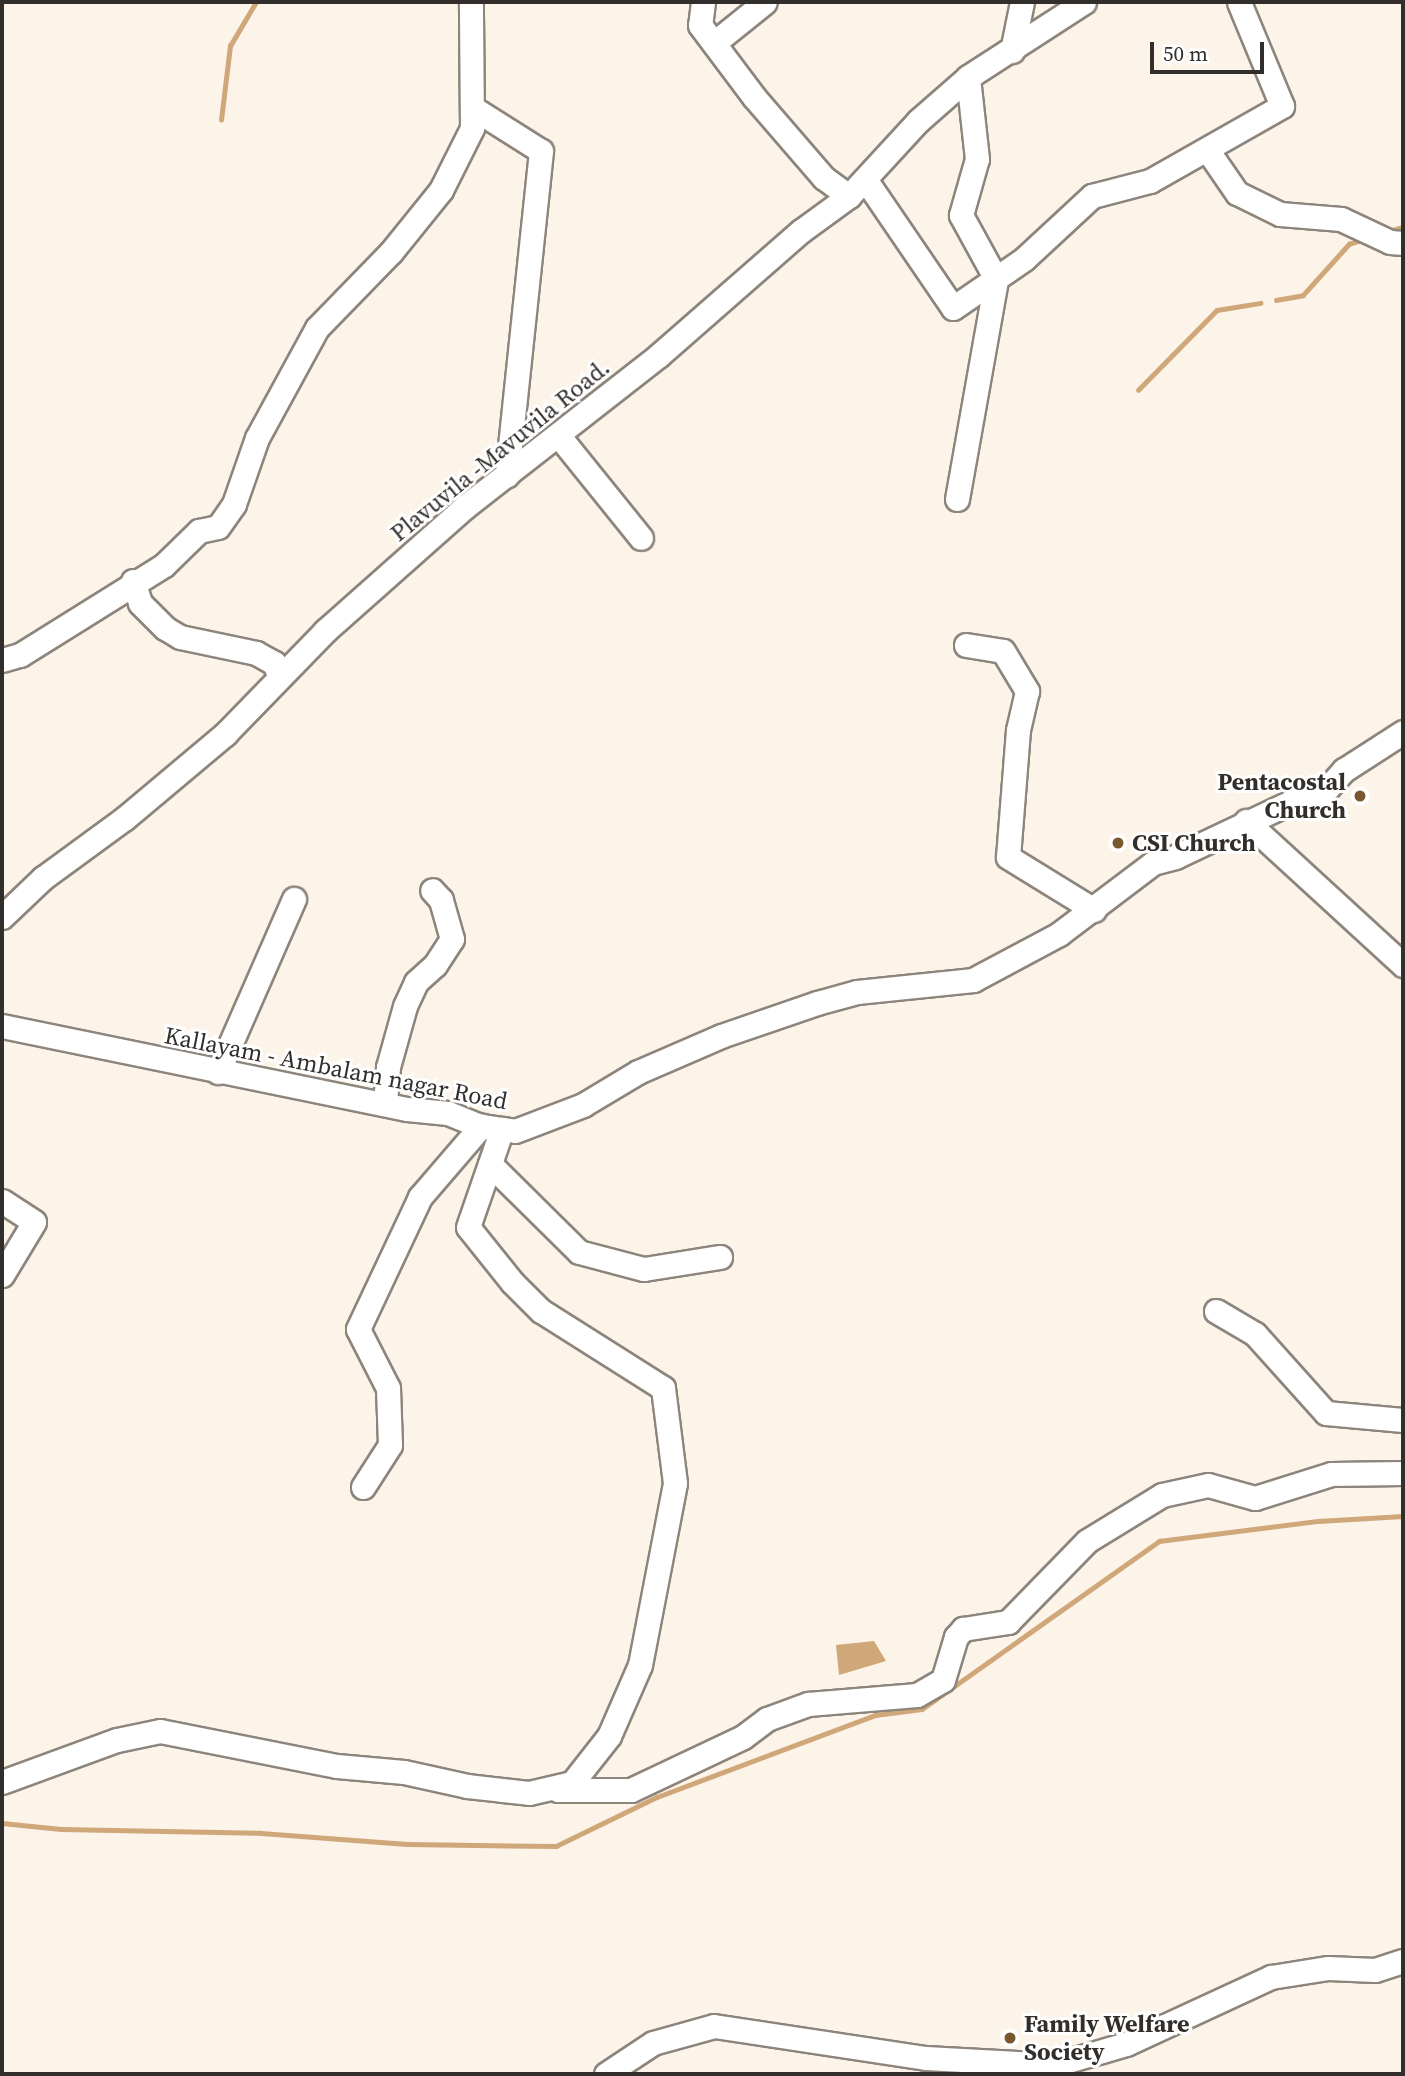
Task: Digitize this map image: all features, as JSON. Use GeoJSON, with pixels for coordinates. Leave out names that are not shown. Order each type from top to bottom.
{"type":"FeatureCollection","features":[{"type":"Feature","properties":{"kind":"street"},"geometry":{"type":"LineString","coordinates":[[2,660],[20,655],[63,624],[117,596],[133,581],[164,565],[199,531],[218,527],[234,505],[257,438],[317,328],[391,251],[441,190],[472,128],[471,2]]}},
{"type":"Feature","properties":{"kind":"street"},"geometry":{"type":"LineString","coordinates":[[703,2],[700,25],[824,178],[849,196]]}},
{"type":"Feature","properties":{"kind":"street"},"geometry":{"type":"LineString","coordinates":[[714,43],[765,2]]}},
{"type":"Feature","properties":{"kind":"street"},"geometry":{"type":"LineString","coordinates":[[1012,51],[1022,2]]}},
{"type":"Feature","properties":{"kind":"street","name":"Plavuvila -Mavuvila Road."},"geometry":{"type":"LineString","coordinates":[[2,917],[43,878],[125,818],[225,734],[325,631],[507,475],[849,196],[918,121],[968,77],[1084,2]]}},
{"type":"Feature","properties":{"kind":"street"},"geometry":{"type":"LineString","coordinates":[[865,179],[886,205],[951,308],[996,279],[1092,195],[1150,181],[1208,151],[1282,106],[1239,2]]}},
{"type":"Feature","properties":{"kind":"street"},"geometry":{"type":"LineString","coordinates":[[957,499],[996,279],[961,215],[977,159],[968,77]]}},
{"type":"Feature","properties":{"kind":"street"},"geometry":{"type":"LineString","coordinates":[[473,108],[541,151],[507,475]]}},
{"type":"Feature","properties":{"kind":"street"},"geometry":{"type":"LineString","coordinates":[[1208,151],[1237,193],[1280,214],[1341,219],[1387,239]]}},
{"type":"Feature","properties":{"kind":"street"},"geometry":{"type":"LineString","coordinates":[[558,435],[641,538]]}},
{"type":"Feature","properties":{"kind":"street"},"geometry":{"type":"LineString","coordinates":[[133,581],[140,603],[165,628],[180,637],[256,653],[274,663],[280,677]]}},
{"type":"Feature","properties":{"kind":"street"},"geometry":{"type":"LineString","coordinates":[[966,645],[1003,650],[1027,691],[1018,730],[1008,857],[1094,909]]}},
{"type":"Feature","properties":{"kind":"street","name":"Kallayam - Ambalam nagar Road"},"geometry":{"type":"LineString","coordinates":[[2,1026],[218,1072],[448,1113],[492,1128],[515,1131],[573,1110],[702,1044],[817,1003],[858,992],[973,980],[1018,958],[1094,909],[1153,863],[1175,857],[1246,821],[1324,792],[1344,770],[1403,732]]}},
{"type":"Feature","properties":{"kind":"street"},"geometry":{"type":"LineString","coordinates":[[1246,821],[1403,965]]}},
{"type":"Feature","properties":{"kind":"street"},"geometry":{"type":"LineString","coordinates":[[385,1102],[388,1067],[405,1006],[416,982],[435,965],[452,939],[441,900],[432,890]]}},
{"type":"Feature","properties":{"kind":"street"},"geometry":{"type":"LineString","coordinates":[[218,1072],[293,899]]}},
{"type":"Feature","properties":{"kind":"street"},"geometry":{"type":"LineString","coordinates":[[492,1128],[490,1164],[468,1227],[512,1282],[541,1311],[663,1388],[675,1483],[641,1657],[608,1736],[572,1783],[558,1789]]}},
{"type":"Feature","properties":{"kind":"street"},"geometry":{"type":"LineString","coordinates":[[363,1487],[390,1445],[388,1388],[358,1329],[420,1197],[492,1128]]}},
{"type":"Feature","properties":{"kind":"street"},"geometry":{"type":"LineString","coordinates":[[490,1164],[579,1252],[644,1269],[720,1257]]}},
{"type":"Feature","properties":{"kind":"street"},"geometry":{"type":"LineString","coordinates":[[2,1201],[34,1222],[2,1275]]}},
{"type":"Feature","properties":{"kind":"street"},"geometry":{"type":"LineString","coordinates":[[1216,1311],[1255,1334],[1325,1413],[1403,1420]]}},
{"type":"Feature","properties":{"kind":"street"},"geometry":{"type":"LineString","coordinates":[[2,1782],[117,1740],[160,1731],[467,1786],[529,1793],[558,1789],[631,1790],[743,1737],[786,1710],[822,1701],[875,1702],[917,1695],[943,1680],[956,1637],[963,1629],[1008,1622],[1087,1541],[1162,1495],[1208,1485],[1255,1498],[1331,1474],[1403,1473]]}},
{"type":"Feature","properties":{"kind":"street"},"geometry":{"type":"LineString","coordinates":[[606,2074],[653,2043],[714,2026],[926,2058],[1054,2065],[1126,2044],[1271,1977],[1315,1969],[1375,1970],[1403,1961]]}},
{"type":"Feature","properties":{"kind":"shaded area"},"geometry":{"type":"Polygon","coordinates":[[[874,1641],[886,1661],[839,1675],[836,1645],[874,1641]]]}},
{"type":"Feature","properties":{"kind":"waterway"},"geometry":{"type":"LineString","coordinates":[[221,120],[230,46],[256,2]]}},
{"type":"Feature","properties":{"kind":"waterway"},"geometry":{"type":"LineString","coordinates":[[1389,231],[1403,227]]}},
{"type":"Feature","properties":{"kind":"waterway"},"geometry":{"type":"LineString","coordinates":[[1276,300],[1303,295],[1349,244],[1364,239]]}},
{"type":"Feature","properties":{"kind":"waterway"},"geometry":{"type":"LineString","coordinates":[[1138,390],[1217,310],[1260,303]]}},
{"type":"Feature","properties":{"kind":"waterway"},"geometry":{"type":"LineString","coordinates":[[2,1823],[61,1829],[261,1833],[407,1844],[556,1846],[657,1797],[875,1715],[922,1709],[1159,1541],[1318,1521],[1403,1516]]}},
{"type":"Feature","properties":{"kind":"place","name":"Pentacostal Church"},"geometry":{"type":"Point","coordinates":[1360,796]}},
{"type":"Feature","properties":{"kind":"place","name":"CSI Church"},"geometry":{"type":"Point","coordinates":[1118,843]}},
{"type":"Feature","properties":{"kind":"place","name":"Family Welfare Society"},"geometry":{"type":"Point","coordinates":[1010,2038]}}]}
